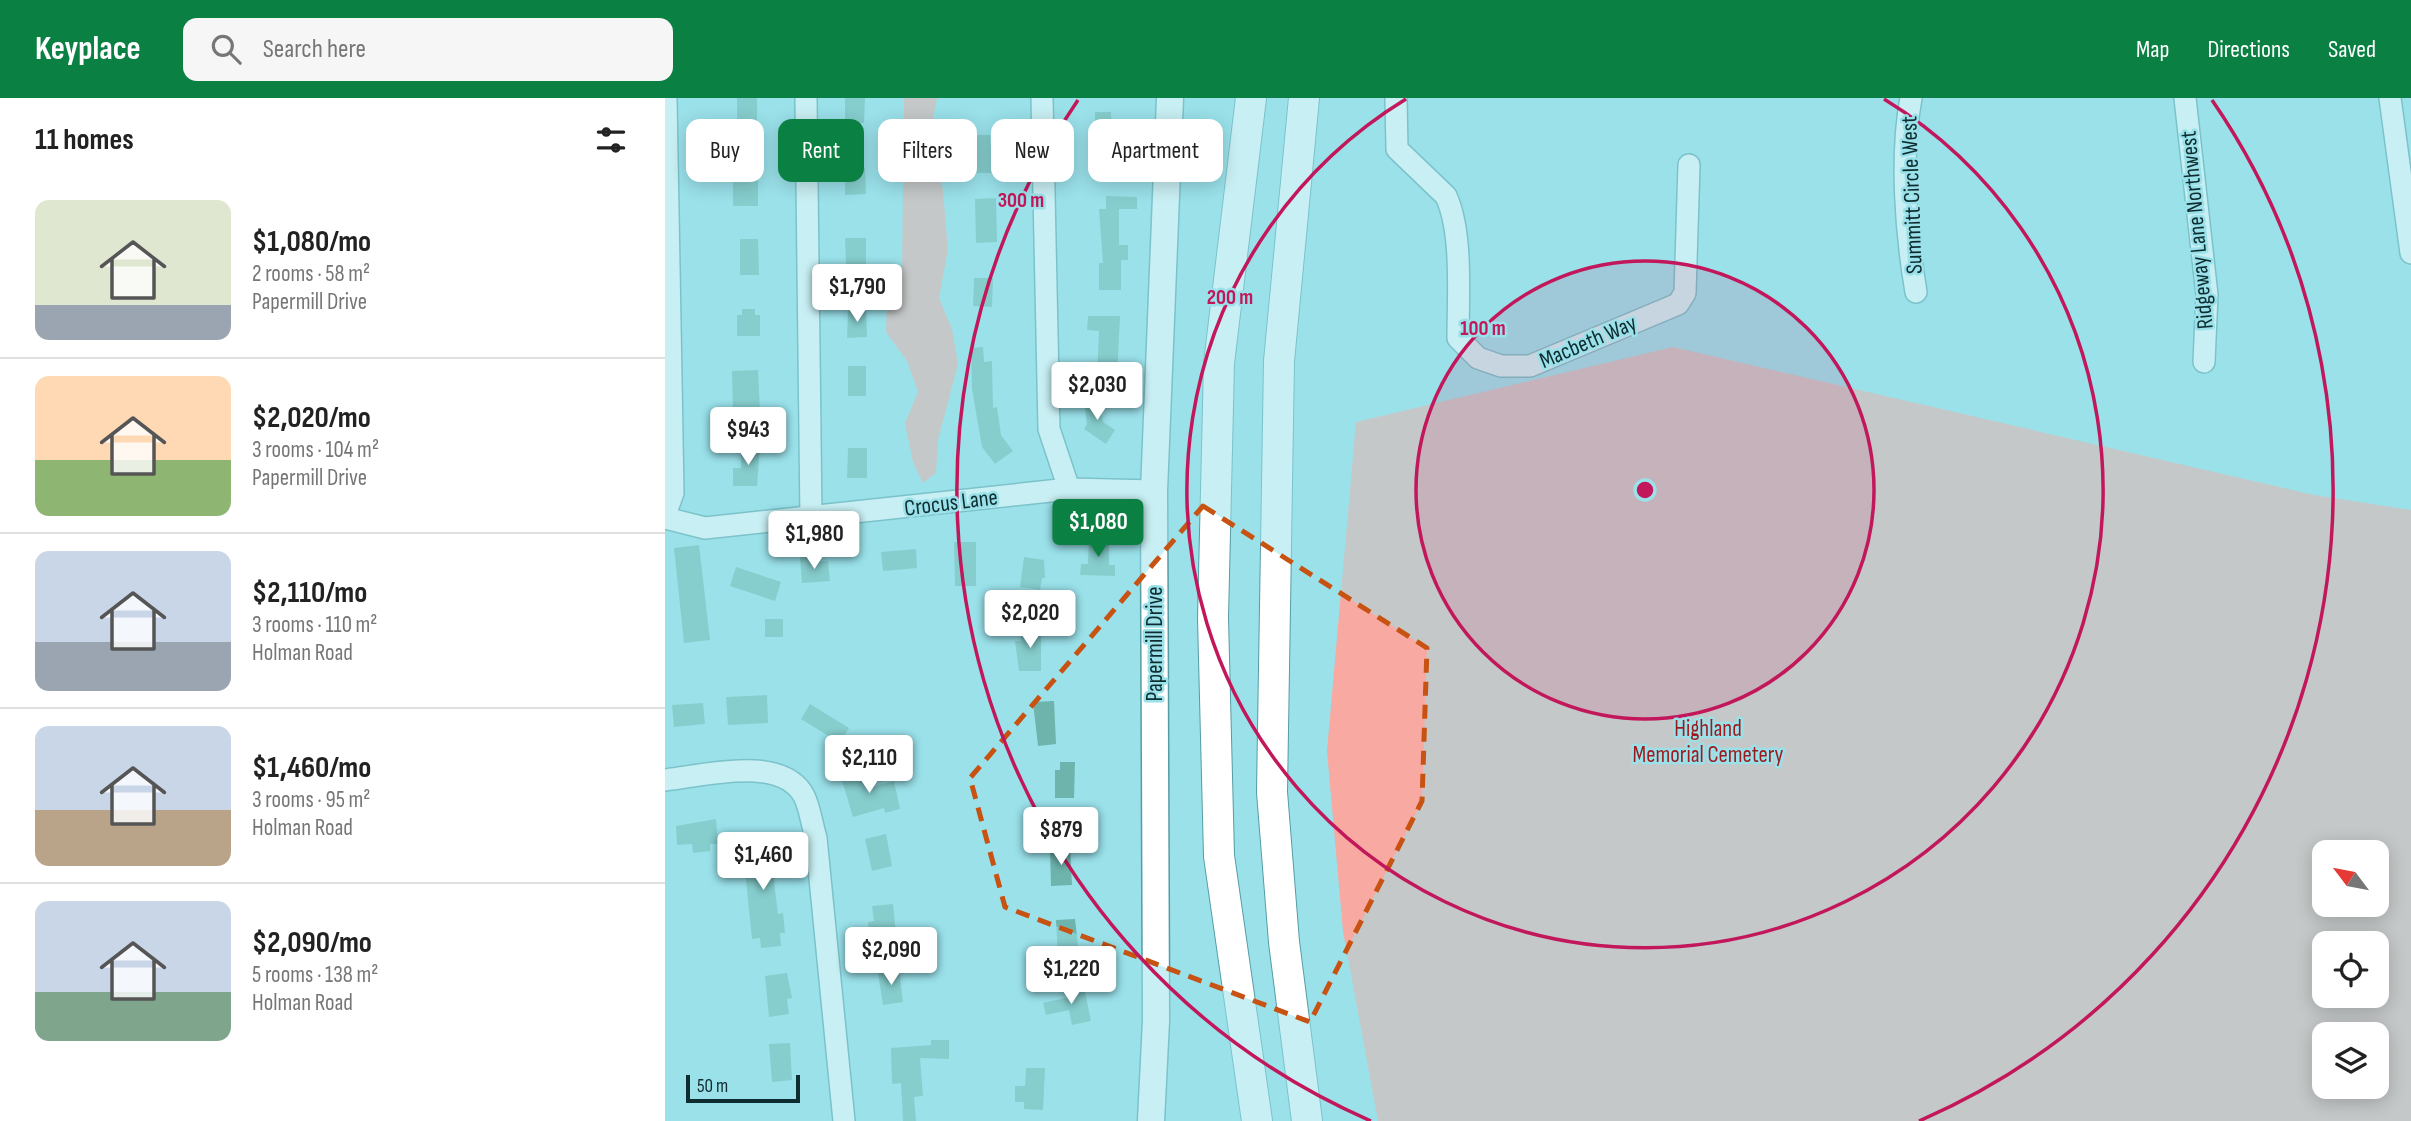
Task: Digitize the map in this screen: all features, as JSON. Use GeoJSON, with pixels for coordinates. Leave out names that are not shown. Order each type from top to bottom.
{"type":"FeatureCollection","features":[{"type":"Feature","properties":{"kind":"highway"},"geometry":{"type":"LineString","coordinates":[[1251,98],[1219,363],[1213,618],[1219,856],[1257,1121]]}},
{"type":"Feature","properties":{"kind":"highway"},"geometry":{"type":"LineString","coordinates":[[1304,98],[1279,361],[1272,792],[1284,942],[1307,1121]]}},
{"type":"Feature","properties":{"kind":"highway"},"geometry":{"type":"LineString","coordinates":[[1236,978],[1236,1121]]}},
{"type":"Feature","properties":{"kind":"main road","name":"Papermill Drive"},"geometry":{"type":"LineString","coordinates":[[1151,1121],[1156,1021],[1154,491],[1170,98]]}},
{"type":"Feature","properties":{"kind":"main road","name":"Papermill Drive"},"geometry":{"type":"LineString","coordinates":[[1156,1021],[1168,1121]]}},
{"type":"Feature","properties":{"kind":"street","name":"Crocus Lane"},"geometry":{"type":"LineString","coordinates":[[666,98],[673,493],[665,517],[705,528],[811,519],[1069,489],[1154,491]]}},
{"type":"Feature","properties":{"kind":"street"},"geometry":{"type":"LineString","coordinates":[[806,98],[811,519]]}},
{"type":"Feature","properties":{"kind":"street"},"geometry":{"type":"LineString","coordinates":[[1042,98],[1049,429],[1069,489]]}},
{"type":"Feature","properties":{"kind":"street","name":"Macbeth Way"},"geometry":{"type":"LineString","coordinates":[[1397,98],[1397,149],[1446,196],[1450,205],[1455,239],[1458,338],[1478,358],[1501,366],[1529,366],[1678,304],[1685,293],[1689,165]]}},
{"type":"Feature","properties":{"kind":"street","name":"Summitt Circle West"},"geometry":{"type":"LineString","coordinates":[[1911,98],[1907,181],[1909,241],[1916,292]]}},
{"type":"Feature","properties":{"kind":"street","name":"Ridgeway Lane Northwest"},"geometry":{"type":"LineString","coordinates":[[2185,98],[2207,295],[2204,362]]}},
{"type":"Feature","properties":{"kind":"street"},"geometry":{"type":"LineString","coordinates":[[2390,98],[2411,253]]}},
{"type":"Feature","properties":{"kind":"street"},"geometry":{"type":"LineString","coordinates":[[665,780],[759,770],[783,775],[803,795],[816,838],[844,1121]]}},
{"type":"Feature","properties":{"kind":"highlighted area"},"geometry":{"type":"Polygon","coordinates":[[[1203,506],[1427,648],[1422,801],[1310,1022],[1005,907],[970,778],[1203,506]]]}},
{"type":"Feature","properties":{"kind":"green space"},"geometry":{"type":"Polygon","coordinates":[[[904,98],[937,98],[933,119],[904,119],[904,98]]]}},
{"type":"Feature","properties":{"kind":"green space"},"geometry":{"type":"Polygon","coordinates":[[[903,182],[941,182],[948,250],[939,298],[952,329],[958,364],[938,440],[936,473],[923,483],[913,462],[905,423],[918,392],[907,361],[886,332],[887,303],[902,275],[903,182]]]}},
{"type":"Feature","properties":{"kind":"green space","name":"Highland Memorial Cemetery"},"geometry":{"type":"Polygon","coordinates":[[[1673,347],[2314,495],[2411,510],[2411,1121],[1378,1121],[1343,931],[1327,751],[1356,422],[1673,347]]]}},
{"type":"Feature","properties":{"kind":"building"},"geometry":{"type":"Polygon","coordinates":[[[737,98],[757,98],[757,119],[737,119],[737,98]]]}},
{"type":"Feature","properties":{"kind":"building"},"geometry":{"type":"Polygon","coordinates":[[[845,98],[865,98],[864,123],[864,119],[845,119],[845,98]]]}},
{"type":"Feature","properties":{"kind":"building"},"geometry":{"type":"Polygon","coordinates":[[[1095,112],[1111,112],[1111,119],[1095,119],[1095,112]]]}},
{"type":"Feature","properties":{"kind":"building"},"geometry":{"type":"Polygon","coordinates":[[[977,135],[990,135],[991,173],[977,173],[977,135]]]}},
{"type":"Feature","properties":{"kind":"building"},"geometry":{"type":"Polygon","coordinates":[[[864,168],[866,194],[845,195],[845,182],[864,182],[864,168]]]}},
{"type":"Feature","properties":{"kind":"building"},"geometry":{"type":"Polygon","coordinates":[[[733,182],[758,182],[758,206],[733,206],[733,182]]]}},
{"type":"Feature","properties":{"kind":"building"},"geometry":{"type":"Polygon","coordinates":[[[1106,196],[1137,197],[1137,209],[1119,209],[1119,245],[1128,245],[1128,260],[1121,260],[1121,290],[1099,290],[1099,263],[1103,263],[1099,209],[1106,209],[1106,196]]]}},
{"type":"Feature","properties":{"kind":"building"},"geometry":{"type":"Polygon","coordinates":[[[996,198],[997,242],[976,243],[975,199],[996,198]]]}},
{"type":"Feature","properties":{"kind":"building"},"geometry":{"type":"Polygon","coordinates":[[[845,238],[866,238],[866,264],[846,265],[845,238]]]}},
{"type":"Feature","properties":{"kind":"building"},"geometry":{"type":"Polygon","coordinates":[[[740,239],[758,239],[759,275],[740,275],[740,239]]]}},
{"type":"Feature","properties":{"kind":"building"},"geometry":{"type":"Polygon","coordinates":[[[974,278],[993,278],[992,307],[973,306],[974,278]]]}},
{"type":"Feature","properties":{"kind":"building"},"geometry":{"type":"Polygon","coordinates":[[[742,309],[755,309],[755,315],[760,315],[760,336],[737,336],[737,315],[742,315],[742,309]]]}},
{"type":"Feature","properties":{"kind":"building"},"geometry":{"type":"Polygon","coordinates":[[[848,311],[866,311],[867,337],[847,338],[848,311]]]}},
{"type":"Feature","properties":{"kind":"building"},"geometry":{"type":"Polygon","coordinates":[[[1088,316],[1120,316],[1117,377],[1097,377],[1099,331],[1087,330],[1088,316]]]}},
{"type":"Feature","properties":{"kind":"building"},"geometry":{"type":"Polygon","coordinates":[[[983,347],[984,362],[992,361],[993,408],[997,407],[1001,435],[1013,451],[995,464],[982,447],[972,389],[971,348],[983,347]]]}},
{"type":"Feature","properties":{"kind":"building"},"geometry":{"type":"Polygon","coordinates":[[[848,366],[866,366],[866,396],[848,396],[848,366]]]}},
{"type":"Feature","properties":{"kind":"building"},"geometry":{"type":"Polygon","coordinates":[[[758,370],[760,412],[733,412],[732,371],[758,370]]]}},
{"type":"Feature","properties":{"kind":"building"},"geometry":{"type":"Polygon","coordinates":[[[1099,399],[1103,422],[1115,430],[1106,444],[1084,429],[1087,424],[1084,402],[1099,399]]]}},
{"type":"Feature","properties":{"kind":"building"},"geometry":{"type":"Polygon","coordinates":[[[741,445],[760,445],[757,486],[733,486],[733,468],[741,468],[741,445]]]}},
{"type":"Feature","properties":{"kind":"building"},"geometry":{"type":"Polygon","coordinates":[[[848,448],[867,448],[867,478],[847,478],[848,448]]]}},
{"type":"Feature","properties":{"kind":"building"},"geometry":{"type":"Polygon","coordinates":[[[1089,538],[1109,538],[1109,565],[1115,565],[1115,576],[1080,575],[1081,564],[1088,564],[1089,538]]]}},
{"type":"Feature","properties":{"kind":"building"},"geometry":{"type":"Polygon","coordinates":[[[954,542],[976,542],[976,586],[955,586],[954,542]]]}},
{"type":"Feature","properties":{"kind":"building"},"geometry":{"type":"Polygon","coordinates":[[[699,545],[710,640],[684,643],[674,548],[699,545]]]}},
{"type":"Feature","properties":{"kind":"building"},"geometry":{"type":"Polygon","coordinates":[[[916,549],[917,568],[883,571],[881,552],[916,549]]]}},
{"type":"Feature","properties":{"kind":"building"},"geometry":{"type":"Polygon","coordinates":[[[800,557],[813,557],[814,562],[828,561],[830,581],[802,583],[800,557]]]}},
{"type":"Feature","properties":{"kind":"building"},"geometry":{"type":"Polygon","coordinates":[[[1024,557],[1044,560],[1045,578],[1042,578],[1040,590],[1020,587],[1024,557]]]}},
{"type":"Feature","properties":{"kind":"building"},"geometry":{"type":"Polygon","coordinates":[[[736,567],[781,582],[775,601],[730,586],[736,567]]]}},
{"type":"Feature","properties":{"kind":"building"},"geometry":{"type":"Polygon","coordinates":[[[765,619],[783,619],[783,637],[765,637],[765,619]]]}},
{"type":"Feature","properties":{"kind":"building"},"geometry":{"type":"Polygon","coordinates":[[[1041,628],[1041,671],[1019,671],[1015,641],[1021,641],[1021,629],[1041,628]]]}},
{"type":"Feature","properties":{"kind":"building"},"geometry":{"type":"Polygon","coordinates":[[[767,695],[768,723],[728,725],[726,697],[767,695]]]}},
{"type":"Feature","properties":{"kind":"building"},"geometry":{"type":"Polygon","coordinates":[[[1054,701],[1056,744],[1038,746],[1033,702],[1054,701]]]}},
{"type":"Feature","properties":{"kind":"building"},"geometry":{"type":"Polygon","coordinates":[[[703,703],[705,724],[674,727],[672,705],[703,703]]]}},
{"type":"Feature","properties":{"kind":"building"},"geometry":{"type":"Polygon","coordinates":[[[810,704],[849,728],[840,743],[801,719],[810,704]]]}},
{"type":"Feature","properties":{"kind":"building"},"geometry":{"type":"Polygon","coordinates":[[[1060,762],[1075,762],[1074,798],[1055,798],[1055,770],[1060,770],[1060,762]]]}},
{"type":"Feature","properties":{"kind":"building"},"geometry":{"type":"Polygon","coordinates":[[[866,769],[871,787],[894,781],[900,809],[885,813],[884,808],[853,817],[841,777],[866,769]]]}},
{"type":"Feature","properties":{"kind":"building"},"geometry":{"type":"Polygon","coordinates":[[[716,819],[718,844],[710,844],[710,851],[693,853],[692,844],[677,845],[676,826],[716,819]]]}},
{"type":"Feature","properties":{"kind":"building"},"geometry":{"type":"Polygon","coordinates":[[[886,834],[892,866],[872,871],[865,839],[886,834]]]}},
{"type":"Feature","properties":{"kind":"building"},"geometry":{"type":"Polygon","coordinates":[[[772,838],[773,846],[777,846],[779,863],[772,864],[778,914],[783,913],[785,933],[780,933],[781,946],[761,948],[760,938],[752,939],[742,841],[772,838]]]}},
{"type":"Feature","properties":{"kind":"building"},"geometry":{"type":"Polygon","coordinates":[[[1070,847],[1072,885],[1051,886],[1050,848],[1070,847]]]}},
{"type":"Feature","properties":{"kind":"building"},"geometry":{"type":"Polygon","coordinates":[[[893,904],[896,934],[870,937],[868,922],[874,921],[872,906],[893,904]]]}},
{"type":"Feature","properties":{"kind":"building"},"geometry":{"type":"Polygon","coordinates":[[[1075,919],[1079,955],[1058,957],[1056,920],[1075,919]]]}},
{"type":"Feature","properties":{"kind":"building"},"geometry":{"type":"Polygon","coordinates":[[[899,970],[903,1002],[883,1005],[878,973],[899,970]]]}},
{"type":"Feature","properties":{"kind":"building"},"geometry":{"type":"Polygon","coordinates":[[[787,973],[792,998],[787,999],[789,1014],[769,1017],[765,976],[787,973]]]}},
{"type":"Feature","properties":{"kind":"building"},"geometry":{"type":"Polygon","coordinates":[[[1084,987],[1091,1021],[1072,1025],[1069,1010],[1046,1015],[1043,1003],[1070,997],[1069,990],[1084,987]]]}},
{"type":"Feature","properties":{"kind":"building"},"geometry":{"type":"Polygon","coordinates":[[[931,1040],[949,1040],[949,1059],[920,1058],[923,1096],[914,1097],[916,1121],[903,1121],[901,1083],[892,1084],[891,1048],[931,1045],[931,1040]]]}},
{"type":"Feature","properties":{"kind":"building"},"geometry":{"type":"Polygon","coordinates":[[[790,1043],[792,1080],[772,1082],[769,1044],[790,1043]]]}},
{"type":"Feature","properties":{"kind":"building"},"geometry":{"type":"Polygon","coordinates":[[[1026,1068],[1045,1068],[1043,1110],[1024,1109],[1024,1102],[1015,1102],[1015,1086],[1025,1086],[1026,1068]]]}}]}
